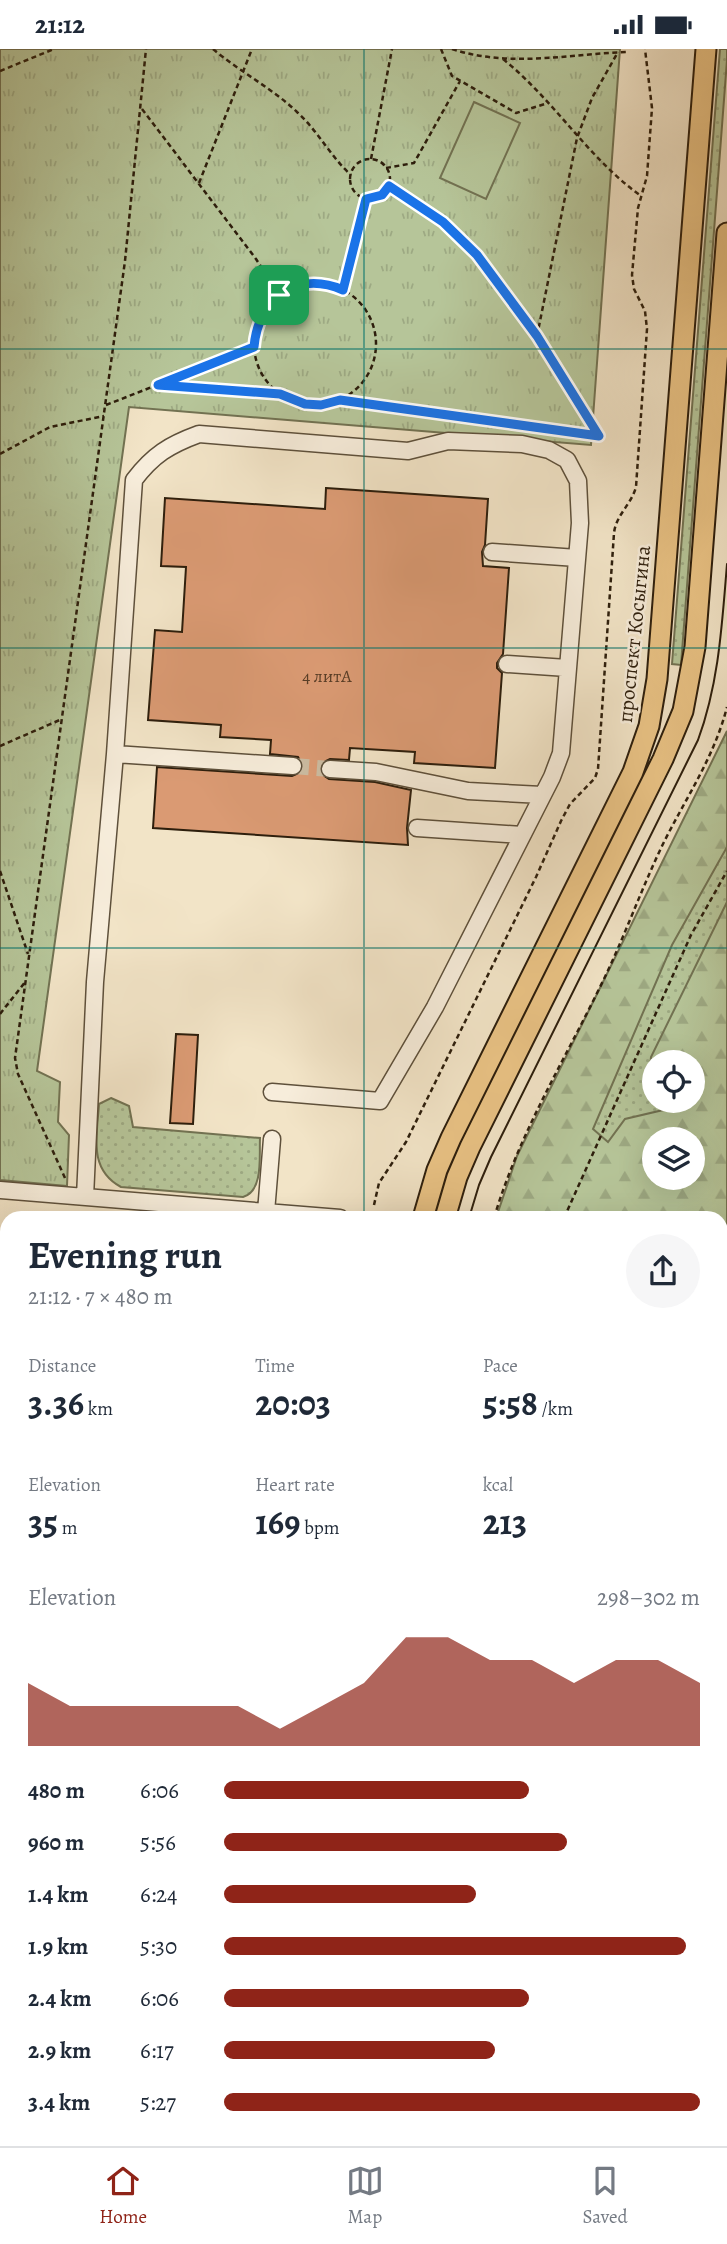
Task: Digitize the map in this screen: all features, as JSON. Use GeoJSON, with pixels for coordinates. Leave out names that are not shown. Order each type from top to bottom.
{"type":"FeatureCollection","features":[{"type":"Feature","properties":{"kind":"main road","name":"проспект Косыгина"},"geometry":{"type":"LineString","coordinates":[[425,1211],[437,1170],[451,1139],[633,772],[652,715],[706,49]]}},
{"type":"Feature","properties":{"kind":"main road"},"geometry":{"type":"LineString","coordinates":[[447,1211],[457,1177],[470,1147],[657,772],[683,711],[695,647],[727,233]]}},
{"type":"Feature","properties":{"kind":"street"},"geometry":{"type":"LineString","coordinates":[[79,1196],[134,480],[148,461],[172,445],[199,434],[408,451],[448,441],[522,444],[549,450],[567,460],[578,481],[580,523],[561,753],[435,1007],[380,1101],[272,1092]]}},
{"type":"Feature","properties":{"kind":"street"},"geometry":{"type":"LineString","coordinates":[[492,552],[577,558]]}},
{"type":"Feature","properties":{"kind":"street"},"geometry":{"type":"LineString","coordinates":[[507,664],[567,669]]}},
{"type":"Feature","properties":{"kind":"street"},"geometry":{"type":"LineString","coordinates":[[115,754],[293,766]]}},
{"type":"Feature","properties":{"kind":"street"},"geometry":{"type":"LineString","coordinates":[[330,769],[376,772],[468,791],[542,795]]}},
{"type":"Feature","properties":{"kind":"street"},"geometry":{"type":"LineString","coordinates":[[417,828],[522,835]]}},
{"type":"Feature","properties":{"kind":"street"},"geometry":{"type":"LineString","coordinates":[[265,1211],[272,1139]]}},
{"type":"Feature","properties":{"kind":"street"},"geometry":{"type":"LineString","coordinates":[[0,1190],[253,1211]]}},
{"type":"Feature","properties":{"kind":"path"},"geometry":{"type":"LineString","coordinates":[[0,71],[54,49]]}},
{"type":"Feature","properties":{"kind":"path"},"geometry":{"type":"LineString","coordinates":[[79,1196],[16,1066],[16,1050],[125,261],[146,49]]}},
{"type":"Feature","properties":{"kind":"path"},"geometry":{"type":"LineString","coordinates":[[213,49],[294,109],[351,175],[353,190],[366,199],[382,195],[389,186],[389,174],[377,160],[358,163],[351,175]]}},
{"type":"Feature","properties":{"kind":"path"},"geometry":{"type":"LineString","coordinates":[[199,183],[252,49]]}},
{"type":"Feature","properties":{"kind":"path"},"geometry":{"type":"LineString","coordinates":[[371,159],[392,49]]}},
{"type":"Feature","properties":{"kind":"path"},"geometry":{"type":"LineString","coordinates":[[441,49],[452,76],[516,113],[548,103]]}},
{"type":"Feature","properties":{"kind":"path"},"geometry":{"type":"LineString","coordinates":[[452,49],[503,59],[627,52]]}},
{"type":"Feature","properties":{"kind":"path"},"geometry":{"type":"LineString","coordinates":[[374,1205],[379,1183],[406,1142],[561,821],[570,804],[595,778],[598,769],[614,533],[618,518],[634,493],[637,479],[647,329],[645,311],[632,282],[638,208],[647,176],[652,108],[645,49]]}},
{"type":"Feature","properties":{"kind":"path"},"geometry":{"type":"LineString","coordinates":[[537,336],[577,138],[592,98],[618,52]]}},
{"type":"Feature","properties":{"kind":"path"},"geometry":{"type":"LineString","coordinates":[[503,59],[523,75],[577,138],[618,180],[641,196]]}},
{"type":"Feature","properties":{"kind":"path"},"geometry":{"type":"LineString","coordinates":[[386,168],[414,163],[460,81]]}},
{"type":"Feature","properties":{"kind":"path"},"geometry":{"type":"LineString","coordinates":[[140,108],[256,259],[279,295]]}},
{"type":"Feature","properties":{"kind":"path"},"geometry":{"type":"LineString","coordinates":[[158,385],[280,394],[305,404],[321,405],[340,400],[599,436],[537,336],[460,237],[389,186]]}},
{"type":"Feature","properties":{"kind":"path"},"geometry":{"type":"LineString","coordinates":[[343,290],[366,199]]}},
{"type":"Feature","properties":{"kind":"path"},"geometry":{"type":"LineString","coordinates":[[280,394],[262,373],[254,347],[260,318],[279,295],[299,285],[333,285],[356,299],[370,317],[376,340],[375,356],[362,384],[350,394],[321,405]]}},
{"type":"Feature","properties":{"kind":"path"},"geometry":{"type":"LineString","coordinates":[[106,405],[254,347]]}},
{"type":"Feature","properties":{"kind":"path"},"geometry":{"type":"LineString","coordinates":[[0,454],[50,427],[104,416]]}},
{"type":"Feature","properties":{"kind":"path"},"geometry":{"type":"LineString","coordinates":[[496,1211],[517,1151],[548,1085],[601,986],[663,845],[710,755],[727,707]]}},
{"type":"Feature","properties":{"kind":"path"},"geometry":{"type":"LineString","coordinates":[[0,746],[62,719]]}},
{"type":"Feature","properties":{"kind":"path"},"geometry":{"type":"LineString","coordinates":[[0,871],[29,958]]}},
{"type":"Feature","properties":{"kind":"path"},"geometry":{"type":"LineString","coordinates":[[567,1211],[691,935],[727,871]]}},
{"type":"Feature","properties":{"kind":"path"},"geometry":{"type":"LineString","coordinates":[[0,1014],[26,981]]}},
{"type":"Feature","properties":{"kind":"green space"},"geometry":{"type":"Polygon","coordinates":[[[0,49],[620,49],[591,445],[129,407],[37,1071],[60,1082],[58,1122],[69,1135],[67,1186],[0,1180],[0,49]]]}},
{"type":"Feature","properties":{"kind":"green space"},"geometry":{"type":"Polygon","coordinates":[[[720,49],[727,49],[727,60],[681,665],[672,664],[720,49]]]}},
{"type":"Feature","properties":{"kind":"green space"},"geometry":{"type":"Polygon","coordinates":[[[474,102],[520,123],[486,199],[440,178],[474,102]]]}},
{"type":"Feature","properties":{"kind":"green space"},"geometry":{"type":"Polygon","coordinates":[[[727,731],[727,847],[672,945],[593,1129],[608,1142],[625,1119],[650,1113],[705,1113],[705,1050],[654,1050],[727,902],[727,1211],[498,1211],[517,1156],[727,731]]]}},
{"type":"Feature","properties":{"kind":"green space"},"geometry":{"type":"Polygon","coordinates":[[[727,772],[727,1211],[506,1211],[727,772]]]}},
{"type":"Feature","properties":{"kind":"green space"},"geometry":{"type":"Polygon","coordinates":[[[111,1098],[129,1106],[133,1127],[260,1138],[259,1172],[254,1188],[243,1197],[121,1187],[103,1171],[97,1151],[99,1104],[111,1098]]]}},
{"type":"Feature","properties":{"kind":"building"},"geometry":{"type":"Polygon","coordinates":[[[326,488],[488,499],[483,566],[509,568],[503,654],[497,663],[497,668],[502,673],[495,768],[414,763],[415,752],[350,748],[349,760],[330,759],[322,763],[320,773],[329,779],[375,782],[411,790],[408,845],[153,828],[157,767],[292,776],[301,772],[303,766],[298,757],[270,754],[271,740],[220,737],[221,725],[148,720],[155,630],[182,632],[186,567],[161,566],[165,498],[325,509],[326,488]]]}},
{"type":"Feature","properties":{"kind":"building"},"geometry":{"type":"Polygon","coordinates":[[[176,1034],[198,1035],[193,1124],[170,1123],[176,1034]]]}},
{"type":"Feature","properties":{"kind":"tunnel"},"geometry":{"type":"LineString","coordinates":[[293,766],[330,769]]}},
{"type":"Feature","properties":{"kind":"tram line"},"geometry":{"type":"LineString","coordinates":[[471,1211],[491,1157],[698,740],[715,675],[727,564]]}},
{"type":"Feature","properties":{"kind":"route"},"geometry":{"type":"LineString","coordinates":[[389,186],[443,222],[477,255],[537,336],[599,436],[340,400],[321,405],[305,404],[280,394],[158,385],[254,347],[260,318],[279,295],[288,289],[310,283],[333,285],[343,290],[366,199],[377,198],[389,186]]}}]}
